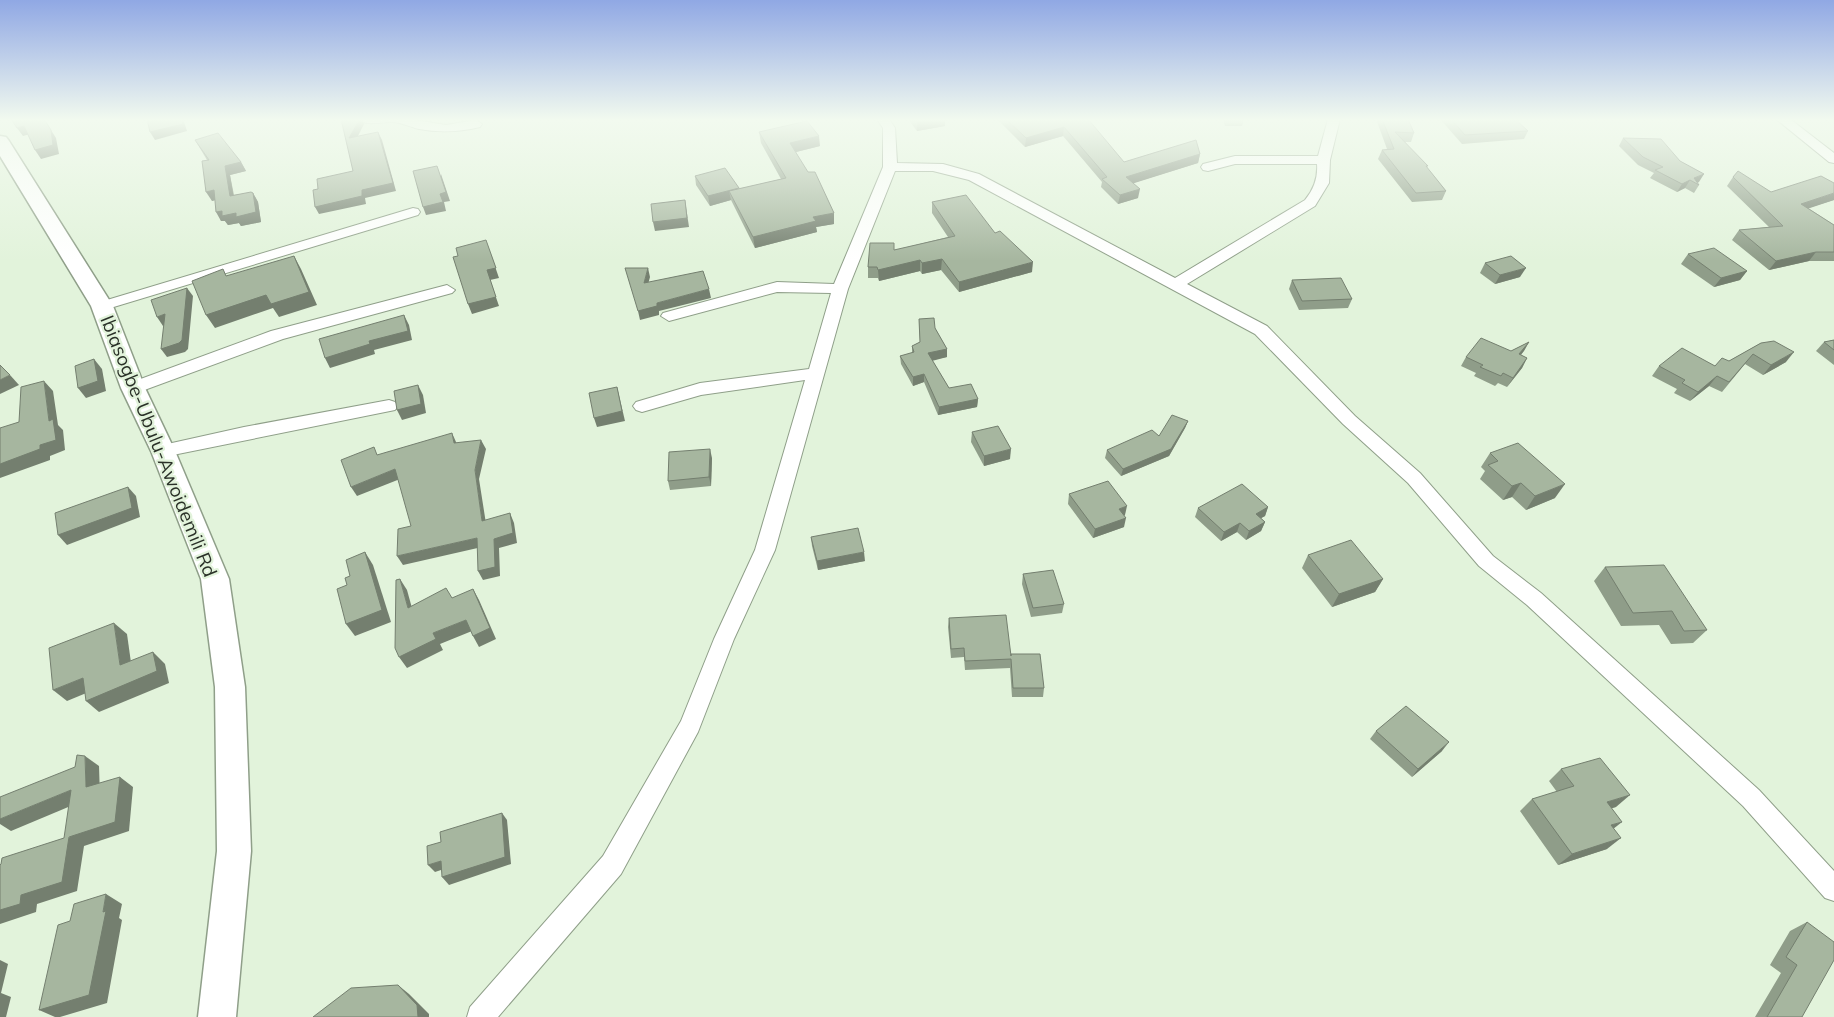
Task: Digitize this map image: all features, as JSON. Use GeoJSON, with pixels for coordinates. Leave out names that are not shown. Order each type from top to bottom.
{"type":"FeatureCollection","features":[{"type":"Feature","properties":{"kind":"street","name":"Ibiasogbe-Ubulu-Awoidemili Rd"},"geometry":{"type":"LineString","coordinates":[[16,166],[102,306],[133,388],[163,451],[215,579],[230,687],[234,851],[218,1017]]}},
{"type":"Feature","properties":{"kind":"street"},"geometry":{"type":"LineString","coordinates":[[480,1017],[612,865],[690,725],[724,639],[766,550],[840,289],[890,167],[900,166]]}},
{"type":"Feature","properties":{"kind":"street"},"geometry":{"type":"LineString","coordinates":[[937,166],[953,169],[974,177],[1261,330],[1349,420],[1414,478],[1486,561],[1534,599],[1751,798],[1834,889]]}},
{"type":"Feature","properties":{"kind":"street"},"geometry":{"type":"LineString","coordinates":[[1176,284],[1310,203],[1319,192],[1325,176],[1324,166]]}},
{"type":"Feature","properties":{"kind":"street"},"geometry":{"type":"LineString","coordinates":[[102,306],[414,212]]}},
{"type":"Feature","properties":{"kind":"street"},"geometry":{"type":"LineString","coordinates":[[669,316],[777,287],[840,289]]}},
{"type":"Feature","properties":{"kind":"street"},"geometry":{"type":"LineString","coordinates":[[133,388],[277,335],[447,290]]}},
{"type":"Feature","properties":{"kind":"street"},"geometry":{"type":"LineString","coordinates":[[642,406],[700,389],[817,373]]}},
{"type":"Feature","properties":{"kind":"street"},"geometry":{"type":"LineString","coordinates":[[163,451],[244,433],[389,406]]}},
{"type":"Feature","properties":{"kind":"building"},"geometry":{"type":"Polygon","coordinates":[[[203,166],[225,166],[230,196],[253,193],[256,212],[236,217],[236,213],[222,216],[222,211],[216,212],[214,190],[206,192],[203,166]]]}},
{"type":"Feature","properties":{"kind":"building"},"geometry":{"type":"Polygon","coordinates":[[[352,166],[388,166],[393,183],[362,190],[362,196],[315,207],[313,190],[318,189],[317,179],[353,171],[352,166]]]}},
{"type":"Feature","properties":{"kind":"building"},"geometry":{"type":"Polygon","coordinates":[[[437,166],[446,192],[440,194],[443,202],[423,207],[413,171],[437,166]]]}},
{"type":"Feature","properties":{"kind":"building"},"geometry":{"type":"Polygon","coordinates":[[[779,166],[805,166],[808,172],[815,172],[834,213],[813,217],[816,221],[753,237],[729,191],[786,178],[779,166]]]}},
{"type":"Feature","properties":{"kind":"building"},"geometry":{"type":"Polygon","coordinates":[[[1098,166],[1160,166],[1126,177],[1140,189],[1120,195],[1102,179],[1107,177],[1098,166]]]}},
{"type":"Feature","properties":{"kind":"building"},"geometry":{"type":"Polygon","coordinates":[[[1395,166],[1426,166],[1446,191],[1416,193],[1395,166]]]}},
{"type":"Feature","properties":{"kind":"building"},"geometry":{"type":"Polygon","coordinates":[[[1690,166],[1704,174],[1694,178],[1699,185],[1690,180],[1682,184],[1655,170],[1663,167],[1690,166]]]}},
{"type":"Feature","properties":{"kind":"building"},"geometry":{"type":"Polygon","coordinates":[[[725,168],[739,188],[708,196],[695,176],[725,168]]]}},
{"type":"Feature","properties":{"kind":"building"},"geometry":{"type":"Polygon","coordinates":[[[1738,171],[1771,192],[1821,176],[1834,183],[1834,193],[1801,204],[1834,225],[1834,252],[1816,252],[1776,261],[1739,230],[1783,226],[1733,177],[1738,171]]]}},
{"type":"Feature","properties":{"kind":"building"},"geometry":{"type":"Polygon","coordinates":[[[966,195],[995,233],[1000,231],[1033,262],[959,282],[942,259],[922,263],[920,260],[878,270],[877,267],[868,267],[870,243],[894,243],[894,250],[955,236],[932,202],[966,195]]]}},
{"type":"Feature","properties":{"kind":"building"},"geometry":{"type":"Polygon","coordinates":[[[685,200],[687,218],[653,222],[651,204],[685,200]]]}},
{"type":"Feature","properties":{"kind":"building"},"geometry":{"type":"Polygon","coordinates":[[[486,240],[496,268],[487,270],[496,297],[468,304],[453,257],[458,256],[456,248],[486,240]]]}},
{"type":"Feature","properties":{"kind":"building"},"geometry":{"type":"Polygon","coordinates":[[[1714,248],[1747,271],[1721,278],[1688,254],[1714,248]]]}},
{"type":"Feature","properties":{"kind":"building"},"geometry":{"type":"Polygon","coordinates":[[[294,256],[309,292],[271,304],[266,295],[206,315],[192,281],[223,269],[226,276],[294,256]]]}},
{"type":"Feature","properties":{"kind":"building"},"geometry":{"type":"Polygon","coordinates":[[[1511,256],[1526,268],[1500,275],[1485,263],[1511,256]]]}},
{"type":"Feature","properties":{"kind":"building"},"geometry":{"type":"Polygon","coordinates":[[[625,268],[648,268],[644,283],[703,271],[709,289],[657,303],[657,306],[638,311],[625,268]]]}},
{"type":"Feature","properties":{"kind":"building"},"geometry":{"type":"Polygon","coordinates":[[[1341,278],[1352,299],[1302,301],[1292,280],[1341,278]]]}},
{"type":"Feature","properties":{"kind":"building"},"geometry":{"type":"Polygon","coordinates":[[[187,288],[182,340],[179,343],[161,349],[165,314],[157,317],[151,300],[187,288]]]}},
{"type":"Feature","properties":{"kind":"building"},"geometry":{"type":"Polygon","coordinates":[[[404,315],[408,331],[369,341],[370,344],[325,358],[319,339],[404,315]]]}},
{"type":"Feature","properties":{"kind":"building"},"geometry":{"type":"Polygon","coordinates":[[[934,318],[935,328],[947,349],[928,353],[949,388],[971,384],[978,399],[939,407],[924,374],[913,377],[900,356],[914,352],[912,346],[920,342],[919,319],[934,318]]]}},
{"type":"Feature","properties":{"kind":"building"},"geometry":{"type":"Polygon","coordinates":[[[1481,338],[1511,351],[1529,342],[1519,354],[1527,358],[1513,378],[1503,373],[1501,376],[1480,367],[1483,365],[1466,357],[1481,338]]]}},
{"type":"Feature","properties":{"kind":"building"},"geometry":{"type":"Polygon","coordinates":[[[1834,340],[1834,350],[1824,342],[1834,340]]]}},
{"type":"Feature","properties":{"kind":"building"},"geometry":{"type":"Polygon","coordinates":[[[1774,341],[1794,352],[1771,365],[1753,354],[1729,382],[1717,376],[1698,392],[1682,383],[1685,380],[1659,366],[1682,348],[1715,366],[1722,358],[1729,361],[1761,343],[1774,341]]]}},
{"type":"Feature","properties":{"kind":"building"},"geometry":{"type":"Polygon","coordinates":[[[94,359],[98,381],[78,388],[75,366],[94,359]]]}},
{"type":"Feature","properties":{"kind":"building"},"geometry":{"type":"Polygon","coordinates":[[[0,365],[10,375],[0,380],[0,365]]]}},
{"type":"Feature","properties":{"kind":"building"},"geometry":{"type":"Polygon","coordinates":[[[44,381],[49,421],[53,419],[56,440],[40,445],[40,449],[0,464],[0,428],[19,422],[21,387],[44,381]]]}},
{"type":"Feature","properties":{"kind":"building"},"geometry":{"type":"Polygon","coordinates":[[[418,385],[421,404],[397,410],[394,391],[418,385]]]}},
{"type":"Feature","properties":{"kind":"building"},"geometry":{"type":"Polygon","coordinates":[[[617,387],[622,411],[594,418],[589,393],[617,387]]]}},
{"type":"Feature","properties":{"kind":"building"},"geometry":{"type":"Polygon","coordinates":[[[1172,415],[1188,421],[1171,449],[1123,469],[1107,450],[1152,430],[1159,436],[1172,415]]]}},
{"type":"Feature","properties":{"kind":"building"},"geometry":{"type":"Polygon","coordinates":[[[998,426],[1011,449],[984,456],[972,432],[998,426]]]}},
{"type":"Feature","properties":{"kind":"building"},"geometry":{"type":"Polygon","coordinates":[[[452,433],[454,443],[481,440],[475,470],[482,521],[510,513],[513,533],[494,539],[495,567],[478,571],[477,538],[397,556],[398,529],[411,526],[395,469],[351,487],[341,460],[374,447],[377,455],[452,433]]]}},
{"type":"Feature","properties":{"kind":"building"},"geometry":{"type":"Polygon","coordinates":[[[1518,443],[1565,484],[1535,496],[1521,483],[1512,486],[1488,465],[1498,461],[1490,453],[1518,443]]]}},
{"type":"Feature","properties":{"kind":"building"},"geometry":{"type":"Polygon","coordinates":[[[710,449],[709,477],[668,481],[669,452],[710,449]]]}},
{"type":"Feature","properties":{"kind":"building"},"geometry":{"type":"Polygon","coordinates":[[[1108,481],[1127,506],[1119,509],[1126,518],[1095,529],[1069,494],[1108,481]]]}},
{"type":"Feature","properties":{"kind":"building"},"geometry":{"type":"Polygon","coordinates":[[[1242,484],[1268,507],[1256,514],[1265,522],[1249,531],[1240,523],[1224,532],[1198,508],[1242,484]]]}},
{"type":"Feature","properties":{"kind":"building"},"geometry":{"type":"Polygon","coordinates":[[[128,487],[132,508],[58,535],[55,513],[128,487]]]}},
{"type":"Feature","properties":{"kind":"building"},"geometry":{"type":"Polygon","coordinates":[[[858,528],[864,552],[817,561],[811,537],[858,528]]]}},
{"type":"Feature","properties":{"kind":"building"},"geometry":{"type":"Polygon","coordinates":[[[1351,540],[1383,579],[1339,594],[1308,555],[1351,540]]]}},
{"type":"Feature","properties":{"kind":"building"},"geometry":{"type":"Polygon","coordinates":[[[365,552],[382,610],[346,624],[337,589],[347,585],[345,578],[350,576],[346,560],[365,552]]]}},
{"type":"Feature","properties":{"kind":"building"},"geometry":{"type":"Polygon","coordinates":[[[1664,565],[1707,630],[1684,631],[1672,611],[1633,613],[1605,567],[1664,565]]]}},
{"type":"Feature","properties":{"kind":"building"},"geometry":{"type":"Polygon","coordinates":[[[1053,570],[1064,604],[1033,608],[1023,574],[1053,570]]]}},
{"type":"Feature","properties":{"kind":"building"},"geometry":{"type":"Polygon","coordinates":[[[400,579],[408,608],[446,588],[452,598],[473,589],[490,628],[473,636],[466,620],[433,633],[436,639],[399,657],[395,648],[396,580],[400,579]]]}},
{"type":"Feature","properties":{"kind":"building"},"geometry":{"type":"Polygon","coordinates":[[[1006,615],[1011,656],[1011,654],[1040,654],[1044,688],[1013,688],[1011,659],[965,661],[964,648],[951,649],[949,618],[1006,615]]]}},
{"type":"Feature","properties":{"kind":"building"},"geometry":{"type":"Polygon","coordinates":[[[114,623],[120,665],[153,652],[157,671],[86,701],[83,678],[53,690],[49,648],[114,623]]]}},
{"type":"Feature","properties":{"kind":"building"},"geometry":{"type":"Polygon","coordinates":[[[1406,706],[1449,742],[1418,769],[1376,731],[1406,706]]]}},
{"type":"Feature","properties":{"kind":"building"},"geometry":{"type":"Polygon","coordinates":[[[77,755],[85,756],[86,787],[120,777],[115,822],[69,837],[62,882],[21,895],[20,904],[0,910],[0,865],[2,858],[64,838],[71,790],[0,819],[0,797],[75,767],[77,755]]]}},
{"type":"Feature","properties":{"kind":"building"},"geometry":{"type":"Polygon","coordinates":[[[1600,758],[1630,795],[1607,802],[1622,822],[1611,825],[1621,838],[1572,854],[1532,799],[1574,786],[1561,769],[1600,758]]]}},
{"type":"Feature","properties":{"kind":"building"},"geometry":{"type":"Polygon","coordinates":[[[502,813],[505,857],[442,877],[441,861],[428,865],[427,846],[441,842],[440,832],[502,813]]]}},
{"type":"Feature","properties":{"kind":"building"},"geometry":{"type":"Polygon","coordinates":[[[106,894],[103,912],[106,911],[89,995],[39,1010],[58,925],[70,921],[74,904],[106,894]]]}},
{"type":"Feature","properties":{"kind":"building"},"geometry":{"type":"Polygon","coordinates":[[[1807,922],[1834,942],[1834,960],[1802,1017],[1767,1017],[1797,965],[1786,957],[1807,922]]]}},
{"type":"Feature","properties":{"kind":"building"},"geometry":{"type":"Polygon","coordinates":[[[398,985],[417,1005],[418,1017],[313,1017],[351,988],[398,985]]]}}]}
